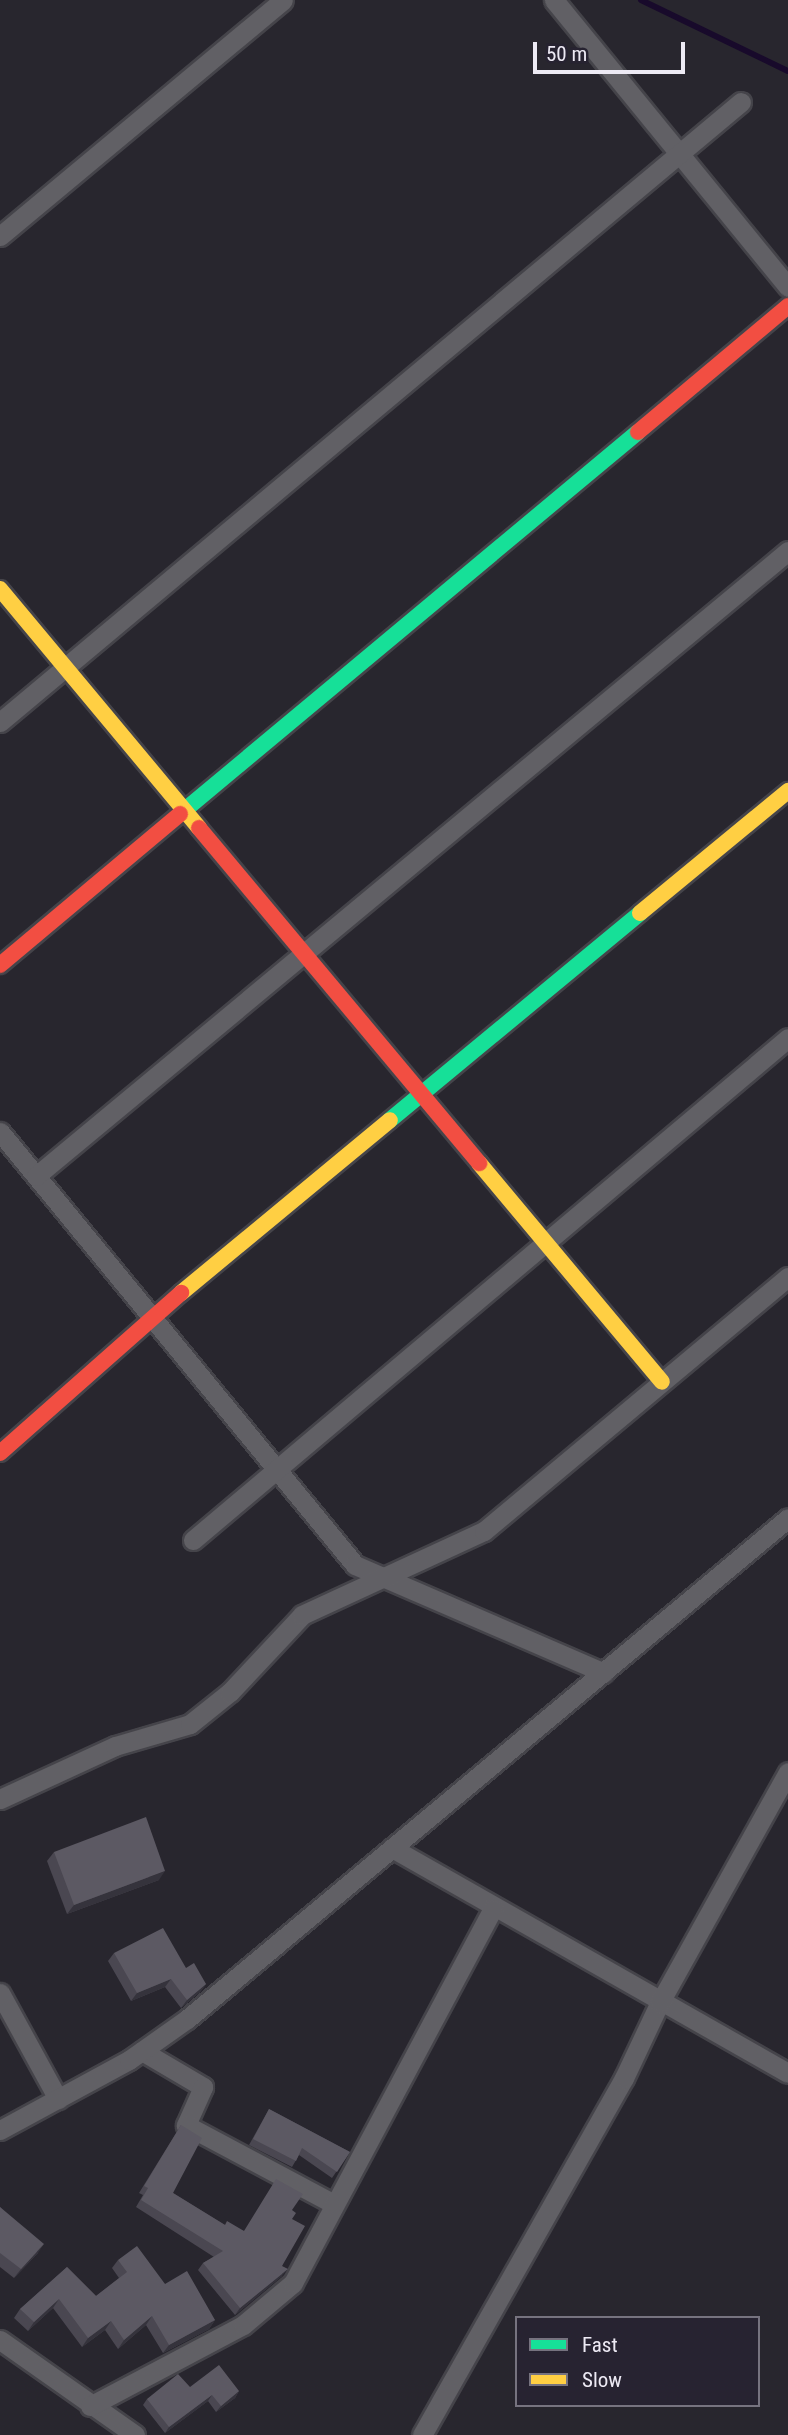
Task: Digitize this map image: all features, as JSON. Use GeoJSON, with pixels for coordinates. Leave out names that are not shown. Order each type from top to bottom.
{"type":"FeatureCollection","features":[{"type":"Feature","properties":{"kind":"street"},"geometry":{"type":"LineString","coordinates":[[0,236],[283,0]]}},
{"type":"Feature","properties":{"kind":"street"},"geometry":{"type":"LineString","coordinates":[[554,0],[788,287]]}},
{"type":"Feature","properties":{"kind":"street"},"geometry":{"type":"LineString","coordinates":[[0,722],[741,102]]}},
{"type":"Feature","properties":{"kind":"street"},"geometry":{"type":"LineString","coordinates":[[0,965],[788,306]]}},
{"type":"Feature","properties":{"kind":"street"},"geometry":{"type":"LineString","coordinates":[[36,1177],[788,551]]}},
{"type":"Feature","properties":{"kind":"street"},"geometry":{"type":"LineString","coordinates":[[0,589],[662,1382]]}},
{"type":"Feature","properties":{"kind":"street"},"geometry":{"type":"LineString","coordinates":[[0,1453],[13,1437],[151,1318],[788,791]]}},
{"type":"Feature","properties":{"kind":"street"},"geometry":{"type":"LineString","coordinates":[[192,1540],[543,1241],[788,1038]]}},
{"type":"Feature","properties":{"kind":"street"},"geometry":{"type":"LineString","coordinates":[[0,1132],[355,1565],[376,1578],[604,1673]]}},
{"type":"Feature","properties":{"kind":"street"},"geometry":{"type":"LineString","coordinates":[[0,1799],[115,1746],[190,1724],[230,1692],[302,1615],[376,1578],[484,1531],[788,1277]]}},
{"type":"Feature","properties":{"kind":"street"},"geometry":{"type":"LineString","coordinates":[[0,2130],[142,2051],[187,2019],[788,1518]]}},
{"type":"Feature","properties":{"kind":"street"},"geometry":{"type":"LineString","coordinates":[[422,2435],[624,2078],[660,2001],[788,1772]]}},
{"type":"Feature","properties":{"kind":"street"},"geometry":{"type":"LineString","coordinates":[[392,1849],[493,1909],[788,2073]]}},
{"type":"Feature","properties":{"kind":"street"},"geometry":{"type":"LineString","coordinates":[[90,2406],[243,2325],[293,2283],[332,2203],[493,1909]]}},
{"type":"Feature","properties":{"kind":"street"},"geometry":{"type":"LineString","coordinates":[[0,1993],[58,2099]]}},
{"type":"Feature","properties":{"kind":"street"},"geometry":{"type":"LineString","coordinates":[[142,2051],[204,2087],[186,2125],[332,2203]]}},
{"type":"Feature","properties":{"kind":"street"},"geometry":{"type":"LineString","coordinates":[[0,2340],[90,2406],[135,2435]]}},
{"type":"Feature","properties":{"kind":"building"},"geometry":{"type":"Polygon","coordinates":[[[146,1817],[165,1871],[74,1905],[54,1852],[146,1817]]]}},
{"type":"Feature","properties":{"kind":"building"},"geometry":{"type":"Polygon","coordinates":[[[163,1928],[186,1968],[194,1963],[206,1984],[187,2000],[171,1979],[137,1993],[114,1953],[163,1928]]]}},
{"type":"Feature","properties":{"kind":"building"},"geometry":{"type":"Polygon","coordinates":[[[269,2109],[350,2152],[337,2172],[302,2148],[296,2161],[253,2139],[269,2109]]]}},
{"type":"Feature","properties":{"kind":"building"},"geometry":{"type":"Polygon","coordinates":[[[181,2125],[202,2138],[173,2193],[225,2225],[227,2221],[244,2231],[276,2179],[303,2194],[292,2210],[296,2213],[292,2219],[305,2226],[282,2266],[288,2269],[240,2308],[203,2263],[223,2251],[141,2200],[148,2188],[144,2186],[181,2125]]]}},
{"type":"Feature","properties":{"kind":"building"},"geometry":{"type":"Polygon","coordinates":[[[0,2207],[44,2244],[21,2269],[0,2253],[0,2207]]]}},
{"type":"Feature","properties":{"kind":"building"},"geometry":{"type":"Polygon","coordinates":[[[137,2246],[165,2284],[187,2271],[215,2320],[169,2345],[152,2316],[124,2340],[111,2321],[88,2338],[59,2299],[34,2322],[20,2309],[67,2267],[96,2296],[127,2272],[118,2260],[137,2246]]]}},
{"type":"Feature","properties":{"kind":"building"},"geometry":{"type":"Polygon","coordinates":[[[219,2365],[239,2391],[221,2406],[212,2395],[169,2427],[147,2399],[178,2374],[190,2387],[219,2365]]]}},
{"type":"Feature","properties":{"kind":"waterway"},"geometry":{"type":"LineString","coordinates":[[641,0],[788,71]]}},
{"type":"Feature","properties":{"kind":"traffic: fast"},"geometry":{"type":"LineString","coordinates":[[180,814],[638,432]]}},
{"type":"Feature","properties":{"kind":"traffic: fast"},"geometry":{"type":"LineString","coordinates":[[390,1120],[640,913]]}},
{"type":"Feature","properties":{"kind":"traffic: slow"},"geometry":{"type":"LineString","coordinates":[[0,589],[199,828]]}},
{"type":"Feature","properties":{"kind":"traffic: slow"},"geometry":{"type":"LineString","coordinates":[[640,913],[788,791]]}},
{"type":"Feature","properties":{"kind":"traffic: slow"},"geometry":{"type":"LineString","coordinates":[[181,1293],[390,1120]]}},
{"type":"Feature","properties":{"kind":"traffic: slow"},"geometry":{"type":"LineString","coordinates":[[479,1163],[662,1382]]}},
{"type":"Feature","properties":{"kind":"traffic: jam"},"geometry":{"type":"LineString","coordinates":[[638,432],[788,306]]}},
{"type":"Feature","properties":{"kind":"traffic: jam"},"geometry":{"type":"LineString","coordinates":[[0,965],[180,814]]}},
{"type":"Feature","properties":{"kind":"traffic: jam"},"geometry":{"type":"LineString","coordinates":[[199,828],[479,1163]]}},
{"type":"Feature","properties":{"kind":"traffic: jam"},"geometry":{"type":"LineString","coordinates":[[0,1453],[181,1293]]}}]}
